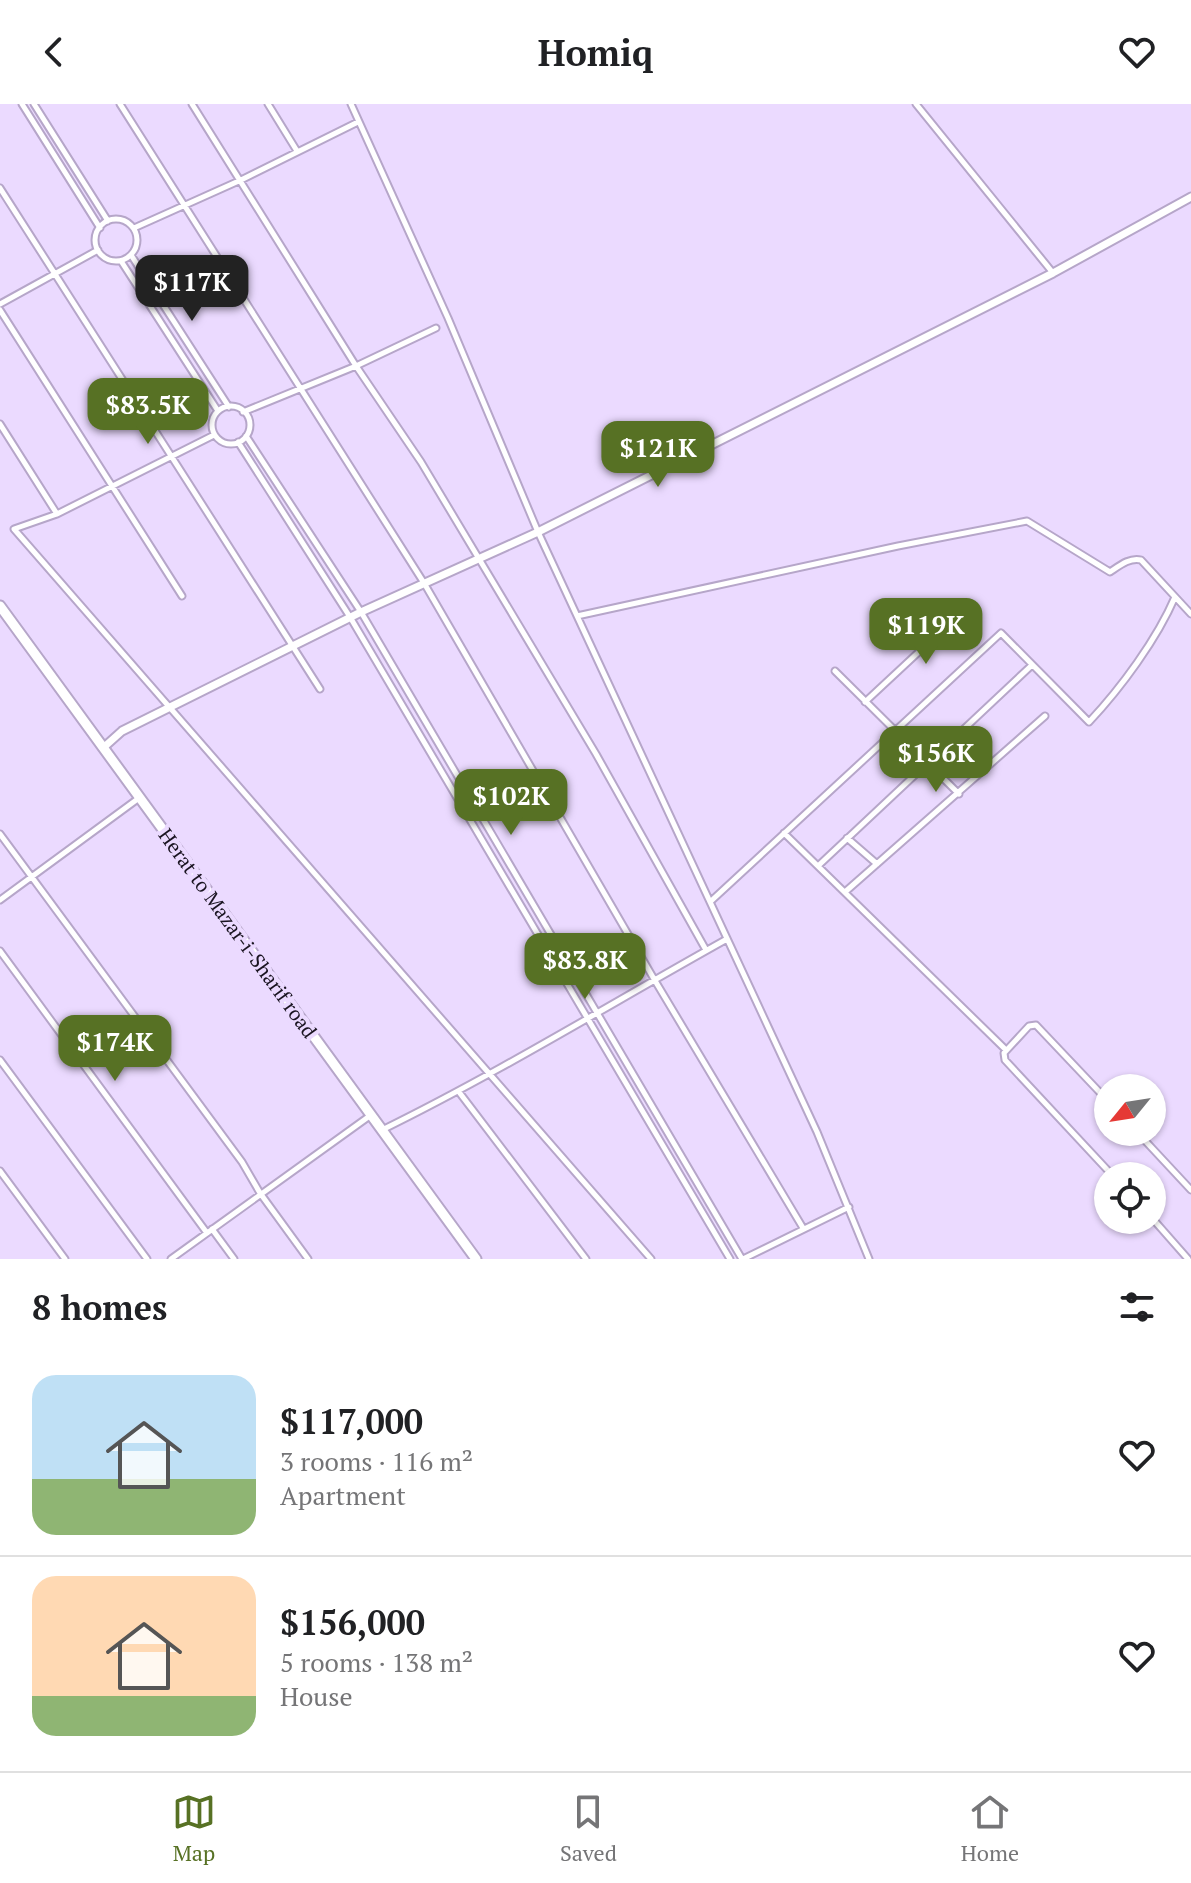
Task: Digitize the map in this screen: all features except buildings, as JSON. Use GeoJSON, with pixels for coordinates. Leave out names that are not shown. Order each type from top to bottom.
{"type":"FeatureCollection","features":[{"type":"Feature","properties":{"kind":"highway","name":"Herat to Mazar-i-Sharif road"},"geometry":{"type":"LineString","coordinates":[[0,606],[476,1259]]}},
{"type":"Feature","properties":{"kind":"street"},"geometry":{"type":"LineString","coordinates":[[22,104],[100,228]]}},
{"type":"Feature","properties":{"kind":"street"},"geometry":{"type":"LineString","coordinates":[[34,104],[108,221]]}},
{"type":"Feature","properties":{"kind":"street"},"geometry":{"type":"LineString","coordinates":[[120,104],[424,583],[803,1228]]}},
{"type":"Feature","properties":{"kind":"street"},"geometry":{"type":"LineString","coordinates":[[192,104],[356,366],[421,462],[596,754],[706,950]]}},
{"type":"Feature","properties":{"kind":"street"},"geometry":{"type":"LineString","coordinates":[[268,104],[297,151]]}},
{"type":"Feature","properties":{"kind":"street"},"geometry":{"type":"LineString","coordinates":[[351,104],[448,318],[538,532],[727,939],[849,1207],[869,1259]]}},
{"type":"Feature","properties":{"kind":"street"},"geometry":{"type":"LineString","coordinates":[[916,104],[1053,273]]}},
{"type":"Feature","properties":{"kind":"street"},"geometry":{"type":"LineString","coordinates":[[134,228],[358,122]]}},
{"type":"Feature","properties":{"kind":"street"},"geometry":{"type":"LineString","coordinates":[[0,188],[320,689]]}},
{"type":"Feature","properties":{"kind":"street"},"geometry":{"type":"LineString","coordinates":[[103,748],[122,731],[350,617],[538,532],[1053,273],[1191,197]]}},
{"type":"Feature","properties":{"kind":"street"},"geometry":{"type":"LineString","coordinates":[[122,220],[134,228],[137,242],[131,255],[121,261],[105,258],[98,250],[96,238],[100,228],[108,221],[122,220]]}},
{"type":"Feature","properties":{"kind":"street"},"geometry":{"type":"LineString","coordinates":[[0,304],[98,250]]}},
{"type":"Feature","properties":{"kind":"street"},"geometry":{"type":"LineString","coordinates":[[131,255],[229,407],[243,412],[356,366],[436,328]]}},
{"type":"Feature","properties":{"kind":"street"},"geometry":{"type":"LineString","coordinates":[[121,261],[218,411]]}},
{"type":"Feature","properties":{"kind":"street"},"geometry":{"type":"LineString","coordinates":[[0,310],[182,596]]}},
{"type":"Feature","properties":{"kind":"street"},"geometry":{"type":"LineString","coordinates":[[229,407],[218,411],[212,425],[214,435],[225,443],[238,442],[246,436],[249,426],[243,412]]}},
{"type":"Feature","properties":{"kind":"street"},"geometry":{"type":"LineString","coordinates":[[0,424],[57,514]]}},
{"type":"Feature","properties":{"kind":"street"},"geometry":{"type":"LineString","coordinates":[[214,435],[57,514],[14,529],[276,833],[651,1259]]}},
{"type":"Feature","properties":{"kind":"street"},"geometry":{"type":"LineString","coordinates":[[246,436],[361,612],[742,1259],[849,1207]]}},
{"type":"Feature","properties":{"kind":"street"},"geometry":{"type":"LineString","coordinates":[[238,442],[350,617],[730,1259]]}},
{"type":"Feature","properties":{"kind":"street"},"geometry":{"type":"LineString","coordinates":[[577,616],[1027,521],[1110,572],[1126,562],[1137,558],[1141,560],[1191,614]]}},
{"type":"Feature","properties":{"kind":"street"},"geometry":{"type":"LineString","coordinates":[[710,902],[1001,633],[1089,722],[1104,706],[1165,620],[1175,597]]}},
{"type":"Feature","properties":{"kind":"street"},"geometry":{"type":"LineString","coordinates":[[865,702],[966,608]]}},
{"type":"Feature","properties":{"kind":"street"},"geometry":{"type":"LineString","coordinates":[[818,866],[1032,665]]}},
{"type":"Feature","properties":{"kind":"street"},"geometry":{"type":"LineString","coordinates":[[835,671],[959,794]]}},
{"type":"Feature","properties":{"kind":"street"},"geometry":{"type":"LineString","coordinates":[[845,892],[1045,716]]}},
{"type":"Feature","properties":{"kind":"street"},"geometry":{"type":"LineString","coordinates":[[0,900],[139,797]]}},
{"type":"Feature","properties":{"kind":"street"},"geometry":{"type":"LineString","coordinates":[[784,833],[1006,1050]]}},
{"type":"Feature","properties":{"kind":"street"},"geometry":{"type":"LineString","coordinates":[[0,834],[242,1162],[260,1193],[308,1259]]}},
{"type":"Feature","properties":{"kind":"street"},"geometry":{"type":"LineString","coordinates":[[847,838],[877,864]]}},
{"type":"Feature","properties":{"kind":"street"},"geometry":{"type":"LineString","coordinates":[[382,1130],[459,1092],[727,939]]}},
{"type":"Feature","properties":{"kind":"street"},"geometry":{"type":"LineString","coordinates":[[0,951],[209,1231],[234,1259]]}},
{"type":"Feature","properties":{"kind":"street"},"geometry":{"type":"LineString","coordinates":[[1094,1086],[1036,1025],[1029,1026],[1006,1050],[1005,1060],[1100,1162]]}},
{"type":"Feature","properties":{"kind":"street"},"geometry":{"type":"LineString","coordinates":[[0,1060],[147,1259]]}},
{"type":"Feature","properties":{"kind":"street"},"geometry":{"type":"LineString","coordinates":[[459,1092],[586,1259]]}},
{"type":"Feature","properties":{"kind":"street"},"geometry":{"type":"LineString","coordinates":[[171,1259],[371,1114]]}},
{"type":"Feature","properties":{"kind":"street"},"geometry":{"type":"LineString","coordinates":[[1150,1146],[1191,1190]]}},
{"type":"Feature","properties":{"kind":"street"},"geometry":{"type":"LineString","coordinates":[[0,1171],[65,1259]]}},
{"type":"Feature","properties":{"kind":"street"},"geometry":{"type":"LineString","coordinates":[[1166,1234],[1188,1259]]}}]}
